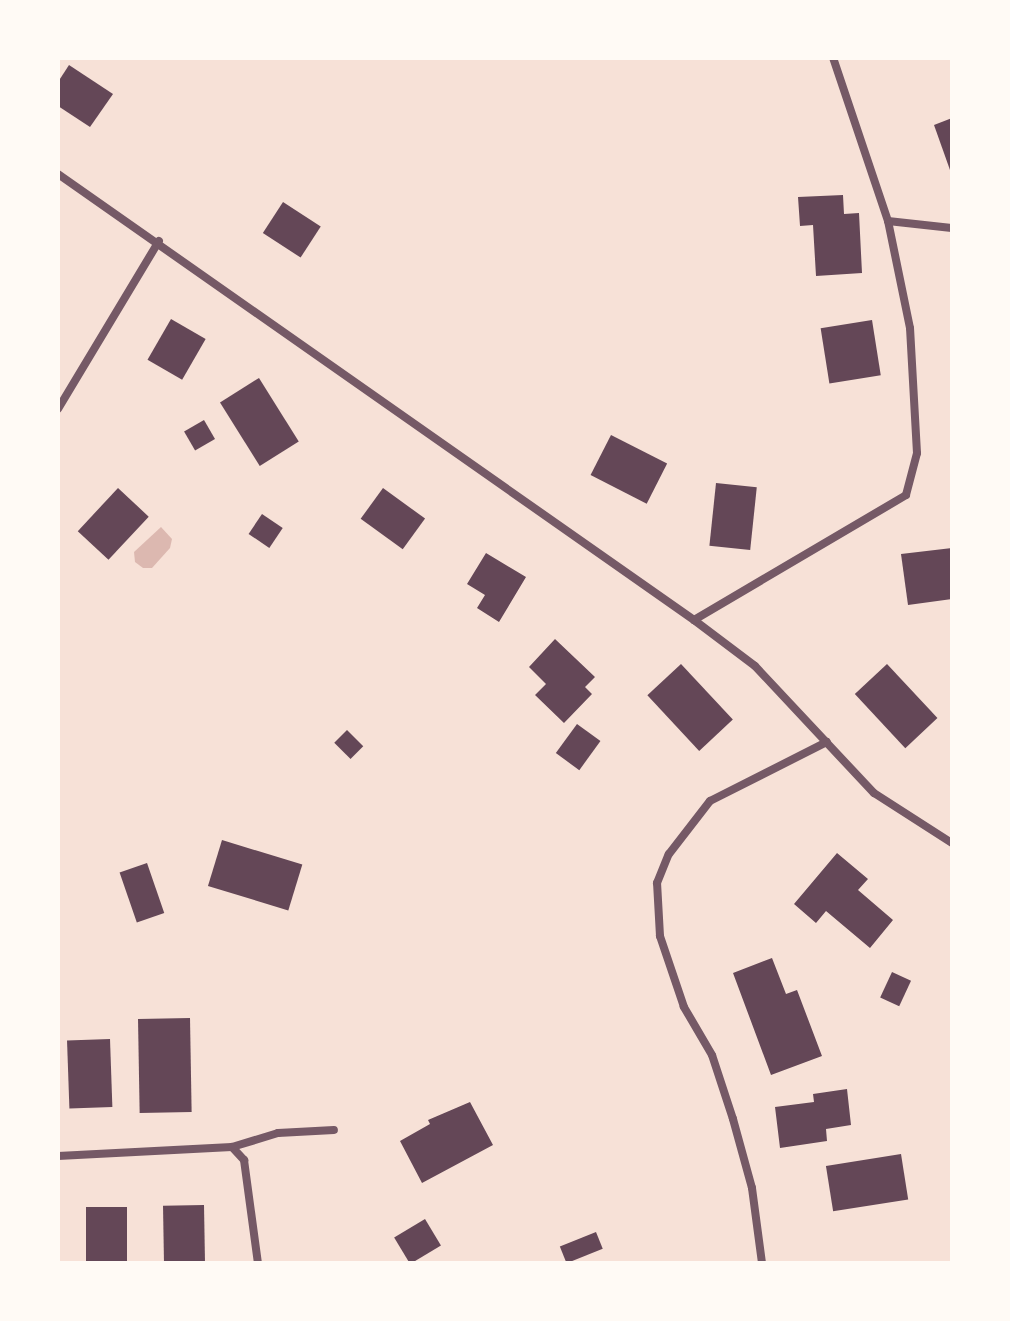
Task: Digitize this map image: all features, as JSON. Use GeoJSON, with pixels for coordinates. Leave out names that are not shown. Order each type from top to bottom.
{"type":"FeatureCollection","features":[{"type":"Feature","properties":{"kind":"street"},"geometry":{"type":"LineString","coordinates":[[694,620],[906,495],[917,453],[910,328],[888,221],[833,58]]}},
{"type":"Feature","properties":{"kind":"street"},"geometry":{"type":"LineString","coordinates":[[58,174],[159,241],[694,620],[755,666],[874,793],[952,843]]}},
{"type":"Feature","properties":{"kind":"street"},"geometry":{"type":"LineString","coordinates":[[888,221],[952,228]]}},
{"type":"Feature","properties":{"kind":"street"},"geometry":{"type":"LineString","coordinates":[[58,409],[159,241]]}},
{"type":"Feature","properties":{"kind":"street"},"geometry":{"type":"LineString","coordinates":[[762,1263],[752,1188],[733,1119],[712,1055],[684,1007],[660,936],[657,883],[669,854],[710,801],[827,742]]}},
{"type":"Feature","properties":{"kind":"street"},"geometry":{"type":"LineString","coordinates":[[58,1156],[232,1147],[278,1133],[334,1130]]}},
{"type":"Feature","properties":{"kind":"street"},"geometry":{"type":"LineString","coordinates":[[232,1147],[244,1160],[258,1263]]}},
{"type":"Feature","properties":{"kind":"shaded area"},"geometry":{"type":"Polygon","coordinates":[[[161,527],[172,539],[170,548],[152,568],[143,568],[135,562],[134,552],[161,527]]]}},
{"type":"Feature","properties":{"kind":"building"},"geometry":{"type":"Polygon","coordinates":[[[69,65],[113,94],[90,127],[58,106],[58,82],[69,65]]]}},
{"type":"Feature","properties":{"kind":"building"},"geometry":{"type":"Polygon","coordinates":[[[952,118],[952,169],[950,170],[934,125],[952,118]]]}},
{"type":"Feature","properties":{"kind":"building"},"geometry":{"type":"Polygon","coordinates":[[[843,195],[844,214],[859,213],[862,273],[816,276],[813,225],[800,226],[798,197],[843,195]]]}},
{"type":"Feature","properties":{"kind":"building"},"geometry":{"type":"Polygon","coordinates":[[[283,202],[321,227],[301,258],[263,233],[283,202]]]}},
{"type":"Feature","properties":{"kind":"building"},"geometry":{"type":"Polygon","coordinates":[[[171,319],[206,339],[182,380],[148,360],[171,319]]]}},
{"type":"Feature","properties":{"kind":"building"},"geometry":{"type":"Polygon","coordinates":[[[872,320],[881,375],[829,383],[821,328],[872,320]]]}},
{"type":"Feature","properties":{"kind":"building"},"geometry":{"type":"Polygon","coordinates":[[[259,378],[299,442],[260,466],[220,402],[259,378]]]}},
{"type":"Feature","properties":{"kind":"building"},"geometry":{"type":"Polygon","coordinates":[[[204,420],[215,439],[195,451],[184,432],[204,420]]]}},
{"type":"Feature","properties":{"kind":"building"},"geometry":{"type":"Polygon","coordinates":[[[611,435],[667,464],[647,504],[591,475],[611,435]]]}},
{"type":"Feature","properties":{"kind":"building"},"geometry":{"type":"Polygon","coordinates":[[[716,483],[757,487],[750,550],[709,546],[716,483]]]}},
{"type":"Feature","properties":{"kind":"building"},"geometry":{"type":"Polygon","coordinates":[[[118,488],[149,517],[108,560],[78,531],[118,488]]]}},
{"type":"Feature","properties":{"kind":"building"},"geometry":{"type":"Polygon","coordinates":[[[383,488],[425,519],[403,549],[361,519],[383,488]]]}},
{"type":"Feature","properties":{"kind":"building"},"geometry":{"type":"Polygon","coordinates":[[[262,514],[283,528],[269,548],[249,534],[262,514]]]}},
{"type":"Feature","properties":{"kind":"building"},"geometry":{"type":"Polygon","coordinates":[[[952,548],[952,599],[908,605],[901,554],[952,548]]]}},
{"type":"Feature","properties":{"kind":"building"},"geometry":{"type":"Polygon","coordinates":[[[486,553],[526,577],[499,622],[477,608],[485,595],[467,584],[486,553]]]}},
{"type":"Feature","properties":{"kind":"building"},"geometry":{"type":"Polygon","coordinates":[[[555,639],[595,677],[585,687],[592,694],[564,723],[535,695],[546,684],[529,667],[555,639]]]}},
{"type":"Feature","properties":{"kind":"building"},"geometry":{"type":"Polygon","coordinates":[[[681,664],[733,720],[699,751],[647,695],[681,664]]]}},
{"type":"Feature","properties":{"kind":"building"},"geometry":{"type":"Polygon","coordinates":[[[887,664],[937,718],[905,748],[855,694],[887,664]]]}},
{"type":"Feature","properties":{"kind":"building"},"geometry":{"type":"Polygon","coordinates":[[[577,724],[600,741],[579,770],[556,753],[577,724]]]}},
{"type":"Feature","properties":{"kind":"building"},"geometry":{"type":"Polygon","coordinates":[[[347,730],[363,746],[351,759],[334,743],[347,730]]]}},
{"type":"Feature","properties":{"kind":"building"},"geometry":{"type":"Polygon","coordinates":[[[222,840],[302,865],[288,910],[208,886],[222,840]]]}},
{"type":"Feature","properties":{"kind":"building"},"geometry":{"type":"Polygon","coordinates":[[[837,853],[868,879],[858,890],[893,920],[870,948],[826,911],[816,923],[794,904],[837,853]]]}},
{"type":"Feature","properties":{"kind":"building"},"geometry":{"type":"Polygon","coordinates":[[[147,863],[164,913],[137,923],[120,872],[147,863]]]}},
{"type":"Feature","properties":{"kind":"building"},"geometry":{"type":"Polygon","coordinates":[[[772,958],[786,994],[797,990],[822,1056],[771,1075],[733,973],[772,958]]]}},
{"type":"Feature","properties":{"kind":"building"},"geometry":{"type":"Polygon","coordinates":[[[892,972],[911,981],[899,1006],[880,997],[892,972]]]}},
{"type":"Feature","properties":{"kind":"building"},"geometry":{"type":"Polygon","coordinates":[[[190,1018],[192,1112],[140,1113],[138,1019],[190,1018]]]}},
{"type":"Feature","properties":{"kind":"building"},"geometry":{"type":"Polygon","coordinates":[[[110,1039],[112,1107],[69,1108],[67,1041],[110,1039]]]}},
{"type":"Feature","properties":{"kind":"building"},"geometry":{"type":"Polygon","coordinates":[[[847,1089],[851,1125],[826,1129],[827,1141],[780,1148],[775,1107],[814,1102],[813,1094],[847,1089]]]}},
{"type":"Feature","properties":{"kind":"building"},"geometry":{"type":"Polygon","coordinates":[[[470,1102],[493,1145],[422,1183],[400,1141],[430,1124],[428,1120],[470,1102]]]}},
{"type":"Feature","properties":{"kind":"building"},"geometry":{"type":"Polygon","coordinates":[[[901,1154],[908,1199],[833,1211],[826,1166],[901,1154]]]}},
{"type":"Feature","properties":{"kind":"building"},"geometry":{"type":"Polygon","coordinates":[[[204,1205],[205,1263],[164,1263],[163,1206],[204,1205]]]}},
{"type":"Feature","properties":{"kind":"building"},"geometry":{"type":"Polygon","coordinates":[[[86,1207],[127,1207],[127,1263],[86,1263],[86,1207]]]}},
{"type":"Feature","properties":{"kind":"building"},"geometry":{"type":"Polygon","coordinates":[[[425,1219],[441,1246],[409,1263],[394,1238],[425,1219]]]}},
{"type":"Feature","properties":{"kind":"building"},"geometry":{"type":"Polygon","coordinates":[[[596,1232],[603,1249],[566,1263],[560,1247],[596,1232]]]}}]}
